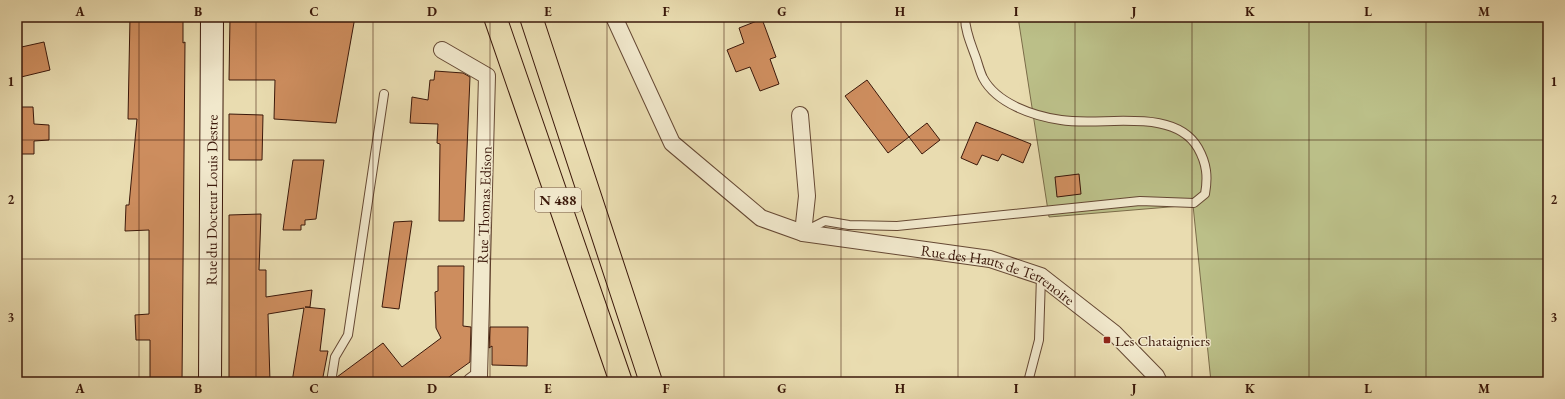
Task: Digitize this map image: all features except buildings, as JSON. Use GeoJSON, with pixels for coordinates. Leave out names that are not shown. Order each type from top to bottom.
{"type":"FeatureCollection","features":[{"type":"Feature","properties":{"kind":"highway","name":"N 488"},"geometry":{"type":"LineString","coordinates":[[495,17],[621,382]]}},
{"type":"Feature","properties":{"kind":"highway","name":"N 488"},"geometry":{"type":"LineString","coordinates":[[531,17],[651,382]]}},
{"type":"Feature","properties":{"kind":"street","name":"Rue du Docteur Louis Destre"},"geometry":{"type":"LineString","coordinates":[[210,382],[212,17]]}},
{"type":"Feature","properties":{"kind":"street","name":"Rue des Hauts de Terrenoire"},"geometry":{"type":"LineString","coordinates":[[614,17],[672,143],[761,218],[803,232],[990,260],[1041,276],[1114,333],[1156,380]]}},
{"type":"Feature","properties":{"kind":"street","name":"Rue Thomas Edison"},"geometry":{"type":"LineString","coordinates":[[442,50],[487,76],[479,376],[471,382]]}},
{"type":"Feature","properties":{"kind":"street"},"geometry":{"type":"LineString","coordinates":[[800,115],[807,196],[803,232]]}},
{"type":"Feature","properties":{"kind":"lane"},"geometry":{"type":"LineString","coordinates":[[803,232],[825,221],[850,225],[897,226],[1140,201],[1194,202],[1205,194],[1208,178],[1205,159],[1193,138],[1173,126],[1144,121],[1062,120],[1013,105],[995,92],[984,78],[965,27],[965,17]]}},
{"type":"Feature","properties":{"kind":"lane"},"geometry":{"type":"LineString","coordinates":[[331,382],[335,357],[348,336],[384,94]]}},
{"type":"Feature","properties":{"kind":"lane"},"geometry":{"type":"LineString","coordinates":[[1028,382],[1039,340],[1041,276]]}},
{"type":"Feature","properties":{"kind":"green space"},"geometry":{"type":"Polygon","coordinates":[[[1018,17],[1548,17],[1548,382],[1211,382],[1193,205],[1049,217],[1018,17]]]}},
{"type":"Feature","properties":{"kind":"place","name":"Les Chataigniers"},"geometry":{"type":"Point","coordinates":[1107,340]}}]}
